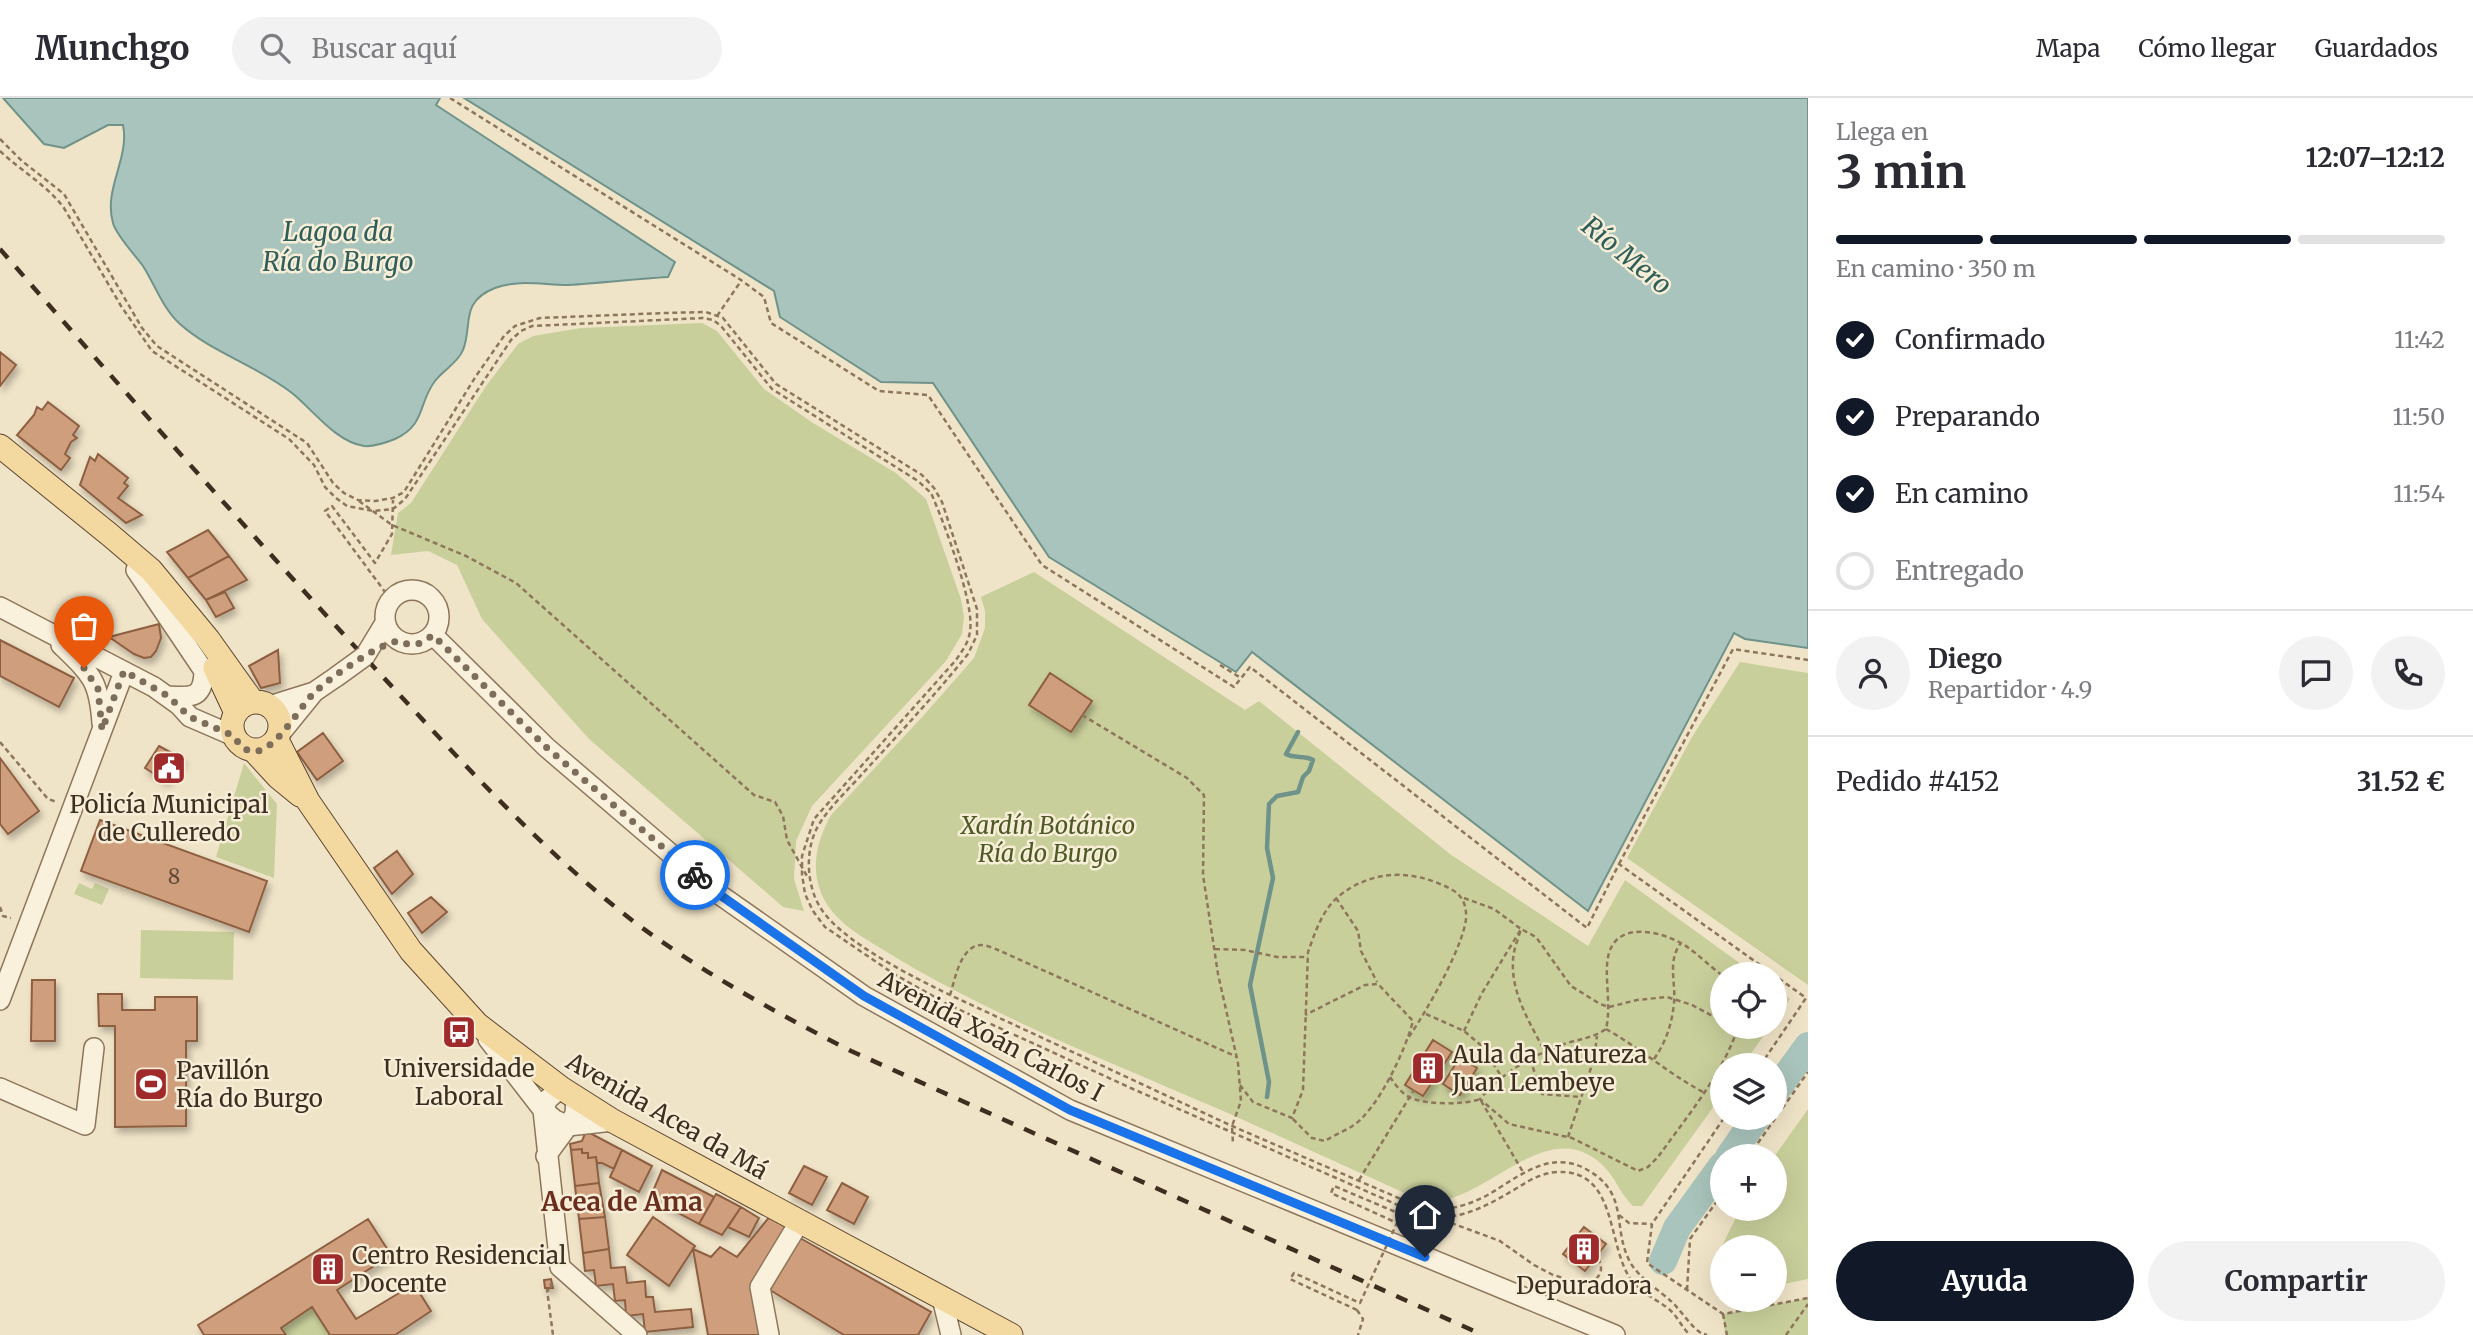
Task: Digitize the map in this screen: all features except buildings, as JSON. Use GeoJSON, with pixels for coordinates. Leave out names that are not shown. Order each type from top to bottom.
{"type":"FeatureCollection","features":[{"type":"Feature","properties":{"kind":"main road"},"geometry":{"type":"LineString","coordinates":[[0,446],[150,570],[208,639],[245,715]]}},
{"type":"Feature","properties":{"kind":"main road"},"geometry":{"type":"LineString","coordinates":[[0,460],[136,570],[206,654],[245,715]]}},
{"type":"Feature","properties":{"kind":"main road","name":"Avenida Acea da Má"},"geometry":{"type":"LineString","coordinates":[[308,801],[278,777],[254,751],[242,746],[245,715],[280,719],[278,738],[308,801],[411,951],[477,1024],[568,1092],[613,1121],[943,1298],[1007,1327]]}},
{"type":"Feature","properties":{"kind":"main road"},"geometry":{"type":"LineString","coordinates":[[254,751],[267,748],[278,738]]}},
{"type":"Feature","properties":{"kind":"street"},"geometry":{"type":"LineString","coordinates":[[136,570],[204,670],[203,682],[197,693],[174,700]]}},
{"type":"Feature","properties":{"kind":"street"},"geometry":{"type":"LineString","coordinates":[[0,607],[174,700],[245,715],[314,692],[365,656],[398,641],[416,644],[433,635],[437,628],[439,611],[430,597],[414,590],[397,594],[391,600],[387,607],[386,623],[388,630],[398,641]]}},
{"type":"Feature","properties":{"kind":"street"},"geometry":{"type":"LineString","coordinates":[[365,656],[386,623]]}},
{"type":"Feature","properties":{"kind":"street"},"geometry":{"type":"LineString","coordinates":[[42,628],[84,668],[98,689],[102,730]]}},
{"type":"Feature","properties":{"kind":"street","name":"Avenida Xoán Carlos I"},"geometry":{"type":"LineString","coordinates":[[433,635],[546,747],[713,890],[864,996],[1070,1110],[1615,1335]]}},
{"type":"Feature","properties":{"kind":"street"},"geometry":{"type":"LineString","coordinates":[[0,1000],[124,671]]}},
{"type":"Feature","properties":{"kind":"street"},"geometry":{"type":"LineString","coordinates":[[278,738],[314,692]]}},
{"type":"Feature","properties":{"kind":"street"},"geometry":{"type":"LineString","coordinates":[[477,1024],[543,1110],[555,1120],[568,1126],[613,1121]]}},
{"type":"Feature","properties":{"kind":"street"},"geometry":{"type":"LineString","coordinates":[[0,1088],[85,1125],[94,1048]]}},
{"type":"Feature","properties":{"kind":"street"},"geometry":{"type":"LineString","coordinates":[[547,1156],[575,1114],[568,1092],[548,1099],[543,1110],[547,1156],[560,1267],[637,1335]]}},
{"type":"Feature","properties":{"kind":"street"},"geometry":{"type":"LineString","coordinates":[[769,1335],[760,1287],[800,1221]]}},
{"type":"Feature","properties":{"kind":"street"},"geometry":{"type":"LineString","coordinates":[[943,1298],[951,1335]]}},
{"type":"Feature","properties":{"kind":"path"},"geometry":{"type":"LineString","coordinates":[[450,98],[741,280],[764,297],[771,323],[879,391],[928,395],[1042,565],[1234,687],[1250,667],[1587,928],[1733,649],[1808,660]]}},
{"type":"Feature","properties":{"kind":"path"},"geometry":{"type":"LineString","coordinates":[[0,139],[64,194],[142,328],[157,346],[307,443],[333,483],[344,493],[392,524],[466,556],[516,583],[754,795],[775,802],[783,816],[787,840],[810,881],[819,907],[837,928],[918,980],[1233,1126],[1423,1209],[1443,1211],[1467,1204],[1498,1190],[1523,1172],[1541,1164],[1564,1161],[1584,1167],[1604,1180],[1615,1196],[1630,1262],[1700,1333],[1707,1335]]}},
{"type":"Feature","properties":{"kind":"path"},"geometry":{"type":"LineString","coordinates":[[0,151],[60,202],[134,326],[152,351],[289,439],[314,465],[325,487],[347,506],[373,511],[393,509],[405,499],[511,340],[522,331],[533,326],[561,323],[703,318],[713,320],[721,326],[772,389],[918,481],[930,493],[970,609],[967,644],[956,660],[814,819],[807,838],[802,868],[806,894],[813,911],[825,927],[894,974],[947,1004],[1423,1216],[1440,1219],[1500,1241],[1553,1275],[1592,1283],[1601,1275],[1602,1266],[1597,1256]]}},
{"type":"Feature","properties":{"kind":"path"},"geometry":{"type":"LineString","coordinates":[[717,316],[741,280]]}},
{"type":"Feature","properties":{"kind":"path"},"geometry":{"type":"LineString","coordinates":[[358,500],[393,498],[404,492],[504,336],[515,326],[527,321],[554,317],[706,312],[723,318],[776,384],[922,475],[942,502],[977,609],[977,635],[968,654],[838,801],[816,830],[809,856],[810,881]]}},
{"type":"Feature","properties":{"kind":"path"},"geometry":{"type":"LineString","coordinates":[[391,600],[325,511],[332,506],[375,563],[392,534],[393,498]]}},
{"type":"Feature","properties":{"kind":"path"},"geometry":{"type":"LineString","coordinates":[[1220,665],[1241,678]]}},
{"type":"Feature","properties":{"kind":"path"},"geometry":{"type":"LineString","coordinates":[[1082,715],[1187,778],[1204,795],[1203,875],[1218,974],[1237,1057],[1240,1085],[1241,1101],[1233,1126],[1233,1144]]}},
{"type":"Feature","properties":{"kind":"path"},"geometry":{"type":"LineString","coordinates":[[0,742],[48,799],[73,805]]}},
{"type":"Feature","properties":{"kind":"path"},"geometry":{"type":"LineString","coordinates":[[1619,864],[1756,962]]}},
{"type":"Feature","properties":{"kind":"path"},"geometry":{"type":"LineString","coordinates":[[1292,1118],[1303,1090],[1308,957],[1315,932],[1336,898],[1353,886],[1376,877],[1402,873],[1423,877],[1452,889],[1464,898],[1494,909],[1536,937],[1572,986],[1600,1004],[1609,1007],[1637,1000],[1667,997],[1710,1015]]}},
{"type":"Feature","properties":{"kind":"path"},"geometry":{"type":"LineString","coordinates":[[1336,898],[1358,931],[1361,951],[1378,984],[1413,1021],[1409,1038]]}},
{"type":"Feature","properties":{"kind":"path"},"geometry":{"type":"LineString","coordinates":[[1240,1085],[1253,1102],[1292,1118],[1311,1138],[1325,1141],[1365,1115],[1390,1077],[1409,1038],[1426,1014],[1466,932],[1464,898]]}},
{"type":"Feature","properties":{"kind":"path"},"geometry":{"type":"LineString","coordinates":[[1464,1031],[1482,993],[1521,929]]}},
{"type":"Feature","properties":{"kind":"path"},"geometry":{"type":"LineString","coordinates":[[1521,929],[1512,960],[1516,988],[1525,1015],[1544,1050]]}},
{"type":"Feature","properties":{"kind":"path"},"geometry":{"type":"LineString","coordinates":[[1390,1077],[1409,1098],[1451,1104],[1470,1103],[1480,1099],[1501,1076],[1530,1059],[1567,1043],[1597,1035],[1606,1029],[1609,1007],[1608,953],[1616,939],[1629,932],[1653,932],[1681,943],[1710,966]]}},
{"type":"Feature","properties":{"kind":"path"},"geometry":{"type":"LineString","coordinates":[[1654,1059],[1664,1044],[1675,1000],[1672,977],[1675,951],[1681,943]]}},
{"type":"Feature","properties":{"kind":"path"},"geometry":{"type":"LineString","coordinates":[[950,995],[965,955],[972,948],[982,945],[1237,1057]]}},
{"type":"Feature","properties":{"kind":"path"},"geometry":{"type":"LineString","coordinates":[[1214,949],[1261,952],[1277,957],[1308,957]]}},
{"type":"Feature","properties":{"kind":"path"},"geometry":{"type":"LineString","coordinates":[[1305,1016],[1365,985],[1378,984]]}},
{"type":"Feature","properties":{"kind":"path"},"geometry":{"type":"LineString","coordinates":[[1769,1053],[1807,998],[1787,984]]}},
{"type":"Feature","properties":{"kind":"path"},"geometry":{"type":"LineString","coordinates":[[1426,1014],[1464,1031],[1483,1047],[1501,1076]]}},
{"type":"Feature","properties":{"kind":"path"},"geometry":{"type":"LineString","coordinates":[[1606,1029],[1636,1045],[1680,1080],[1703,1092]]}},
{"type":"Feature","properties":{"kind":"path"},"geometry":{"type":"LineString","coordinates":[[1568,1137],[1594,1059],[1597,1035]]}},
{"type":"Feature","properties":{"kind":"path"},"geometry":{"type":"LineString","coordinates":[[1480,1099],[1509,1124],[1568,1137],[1638,1171],[1648,1167],[1658,1157],[1703,1092],[1734,1039]]}},
{"type":"Feature","properties":{"kind":"path"},"geometry":{"type":"LineString","coordinates":[[1530,1059],[1542,1094],[1581,1097]]}},
{"type":"Feature","properties":{"kind":"path"},"geometry":{"type":"LineString","coordinates":[[1757,1144],[1808,1073]]}},
{"type":"Feature","properties":{"kind":"path"},"geometry":{"type":"LineString","coordinates":[[1359,1180],[1414,1090]]}},
{"type":"Feature","properties":{"kind":"path"},"geometry":{"type":"LineString","coordinates":[[1480,1099],[1523,1172]]}},
{"type":"Feature","properties":{"kind":"path"},"geometry":{"type":"LineString","coordinates":[[1716,1130],[1651,1224],[1647,1263],[1723,1314],[1808,1298]]}},
{"type":"Feature","properties":{"kind":"path"},"geometry":{"type":"LineString","coordinates":[[1440,1219],[1474,1211],[1538,1176],[1568,1172],[1585,1179],[1598,1190],[1608,1212],[1622,1266],[1633,1283],[1672,1311],[1690,1335]]}},
{"type":"Feature","properties":{"kind":"path"},"geometry":{"type":"LineString","coordinates":[[1358,1335],[1363,1319],[1357,1310],[1290,1279],[1294,1273],[1360,1303],[1397,1223],[1331,1193],[1334,1186],[1436,1229]]}},
{"type":"Feature","properties":{"kind":"path"},"geometry":{"type":"LineString","coordinates":[[1429,1246],[1443,1211]]}},
{"type":"Feature","properties":{"kind":"path"},"geometry":{"type":"LineString","coordinates":[[1686,1290],[1690,1239],[1710,1211]]}},
{"type":"Feature","properties":{"kind":"path"},"geometry":{"type":"LineString","coordinates":[[1619,1215],[1629,1223],[1651,1224]]}},
{"type":"Feature","properties":{"kind":"path"},"geometry":{"type":"LineString","coordinates":[[551,1283],[551,1290],[547,1290],[553,1335]]}},
{"type":"Feature","properties":{"kind":"path"},"geometry":{"type":"LineString","coordinates":[[1786,1335],[1808,1304]]}},
{"type":"Feature","properties":{"kind":"path"},"geometry":{"type":"LineString","coordinates":[[1723,1314],[1727,1335]]}},
{"type":"Feature","properties":{"kind":"green space"},"geometry":{"type":"Polygon","coordinates":[[[702,323],[717,331],[764,389],[813,423],[896,473],[926,499],[961,599],[964,617],[962,634],[946,661],[812,806],[796,841],[794,879],[804,911],[783,907],[589,739],[482,619],[457,565],[428,551],[391,555],[398,513],[411,503],[486,386],[518,344],[533,336],[581,328],[702,323]]]}},
{"type":"Feature","properties":{"kind":"green space","name":"Xardín Botánico Ría do Burgo"},"geometry":{"type":"Polygon","coordinates":[[[1034,572],[1245,710],[1259,701],[1450,854],[1588,946],[1625,880],[1738,962],[1710,962],[1710,1039],[1761,1039],[1751,1053],[1710,1053],[1710,1112],[1642,1206],[1633,1206],[1609,1172],[1596,1160],[1587,1154],[1569,1149],[1550,1150],[1531,1157],[1455,1197],[1430,1201],[1415,1197],[1011,1018],[890,954],[854,931],[838,917],[825,901],[817,879],[816,857],[821,836],[831,815],[974,658],[985,628],[985,611],[981,597],[1034,572]]]}},
{"type":"Feature","properties":{"kind":"green space"},"geometry":{"type":"Polygon","coordinates":[[[1740,662],[1808,673],[1808,985],[1787,970],[1787,962],[1775,962],[1627,858],[1692,737],[1740,662]]]}},
{"type":"Feature","properties":{"kind":"green space"},"geometry":{"type":"Polygon","coordinates":[[[244,763],[277,804],[274,878],[216,857],[244,763]]]}},
{"type":"Feature","properties":{"kind":"green space"},"geometry":{"type":"Polygon","coordinates":[[[79,883],[92,889],[95,883],[109,889],[102,905],[74,894],[79,883]]]}},
{"type":"Feature","properties":{"kind":"green space"},"geometry":{"type":"Polygon","coordinates":[[[141,930],[234,932],[233,980],[140,978],[141,930]]]}},
{"type":"Feature","properties":{"kind":"green space"},"geometry":{"type":"Polygon","coordinates":[[[1808,1109],[1808,1279],[1787,1283],[1787,1235],[1727,1235],[1734,1221],[1787,1221],[1787,1144],[1783,1144],[1808,1109]]]}},
{"type":"Feature","properties":{"kind":"green space"},"geometry":{"type":"Polygon","coordinates":[[[1808,1298],[1808,1335],[1725,1335],[1723,1314],[1787,1312],[1787,1302],[1808,1298]]]}},
{"type":"Feature","properties":{"kind":"green space"},"geometry":{"type":"Polygon","coordinates":[[[312,1307],[330,1335],[286,1335],[281,1328],[312,1307]]]}},
{"type":"Feature","properties":{"kind":"water","name":"Lagoa da Ría do Burgo"},"geometry":{"type":"Polygon","coordinates":[[[3,98],[440,98],[436,105],[675,262],[668,277],[568,285],[513,284],[484,294],[472,307],[461,355],[435,381],[412,427],[395,439],[364,446],[334,432],[279,383],[192,334],[169,311],[143,266],[113,223],[111,198],[123,149],[123,125],[108,125],[64,148],[44,144],[3,98]]]}},
{"type":"Feature","properties":{"kind":"water","name":"Río Mero"},"geometry":{"type":"Polygon","coordinates":[[[464,98],[1808,98],[1808,648],[1745,639],[1734,633],[1588,911],[1252,652],[1236,672],[1049,557],[933,383],[881,382],[780,317],[774,291],[464,98]]]}},
{"type":"Feature","properties":{"kind":"waterway"},"geometry":{"type":"LineString","coordinates":[[1267,1097],[1269,1082],[1250,985],[1273,878],[1267,848],[1269,804],[1277,796],[1298,792],[1313,760],[1286,754],[1298,732]]}},
{"type":"Feature","properties":{"kind":"waterway"},"geometry":{"type":"LineString","coordinates":[[1787,1075],[1808,1046]]}},
{"type":"Feature","properties":{"kind":"waterway"},"geometry":{"type":"LineString","coordinates":[[1738,1144],[1748,1130]]}},
{"type":"Feature","properties":{"kind":"waterway"},"geometry":{"type":"LineString","coordinates":[[1663,1261],[1677,1228],[1710,1183]]}},
{"type":"Feature","properties":{"kind":"railway"},"geometry":{"type":"LineString","coordinates":[[0,249],[230,510],[465,765],[563,862],[633,921],[739,990],[851,1051],[1483,1335]]}},
{"type":"Feature","properties":{"kind":"way so far"},"geometry":{"type":"LineString","coordinates":[[84,668],[98,689],[102,730],[124,671],[168,696],[190,717],[234,736],[237,742],[248,750],[261,751],[277,740],[314,692],[365,656],[398,641],[416,644],[433,635],[546,747],[695,875]]}},
{"type":"Feature","properties":{"kind":"place","name":"Policía Municipal de Culleredo"},"geometry":{"type":"Point","coordinates":[169,768]}},
{"type":"Feature","properties":{"kind":"place","name":"Universidade Laboral"},"geometry":{"type":"Point","coordinates":[459,1032]}},
{"type":"Feature","properties":{"kind":"place","name":"Aula da Natureza Juan Lembeye"},"geometry":{"type":"Point","coordinates":[1428,1068]}},
{"type":"Feature","properties":{"kind":"place","name":"Pavillón Ría do Burgo"},"geometry":{"type":"Point","coordinates":[151,1084]}},
{"type":"Feature","properties":{"kind":"place","name":"Depuradora"},"geometry":{"type":"Point","coordinates":[1584,1249]}},
{"type":"Feature","properties":{"kind":"place","name":"Centro Residencial Docente"},"geometry":{"type":"Point","coordinates":[328,1269]}},
{"type":"Feature","properties":{"kind":"district","name":"Acea de Ama"},"geometry":{"type":"Point","coordinates":[622,1201]}},
{"type":"Feature","properties":{"kind":"route"},"geometry":{"type":"LineString","coordinates":[[695,875],[864,996],[1070,1110],[1425,1257]]}}]}
